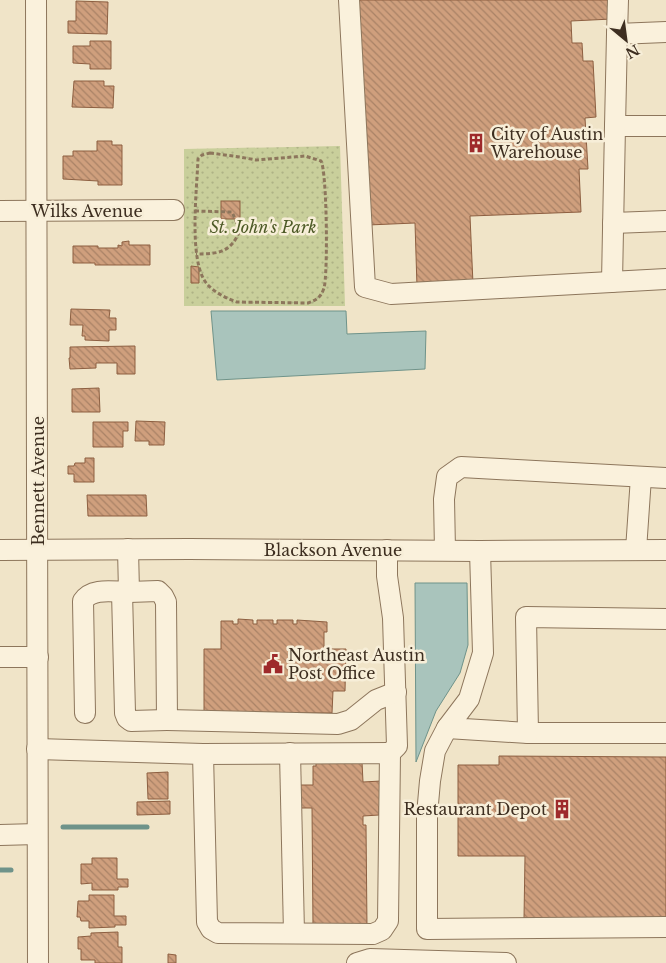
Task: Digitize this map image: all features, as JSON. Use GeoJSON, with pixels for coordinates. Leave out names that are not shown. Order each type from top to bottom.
{"type":"FeatureCollection","features":[{"type":"Feature","properties":{"kind":"street","name":"Bennett Avenue"},"geometry":{"type":"LineString","coordinates":[[36,0],[38,963]]}},
{"type":"Feature","properties":{"kind":"street"},"geometry":{"type":"LineString","coordinates":[[349,0],[365,287],[391,294],[666,280]]}},
{"type":"Feature","properties":{"kind":"street"},"geometry":{"type":"LineString","coordinates":[[612,282],[618,0]]}},
{"type":"Feature","properties":{"kind":"street"},"geometry":{"type":"LineString","coordinates":[[617,34],[666,32]]}},
{"type":"Feature","properties":{"kind":"street"},"geometry":{"type":"LineString","coordinates":[[615,126],[666,126]]}},
{"type":"Feature","properties":{"kind":"street","name":"Wilks Avenue"},"geometry":{"type":"LineString","coordinates":[[0,211],[174,210]]}},
{"type":"Feature","properties":{"kind":"street"},"geometry":{"type":"LineString","coordinates":[[613,223],[666,221]]}},
{"type":"Feature","properties":{"kind":"street"},"geometry":{"type":"LineString","coordinates":[[445,550],[444,499],[447,477],[461,467],[666,478]]}},
{"type":"Feature","properties":{"kind":"street"},"geometry":{"type":"LineString","coordinates":[[636,550],[641,477]]}},
{"type":"Feature","properties":{"kind":"street","name":"Blackson Avenue"},"geometry":{"type":"LineString","coordinates":[[0,550],[666,550]]}},
{"type":"Feature","properties":{"kind":"street"},"geometry":{"type":"LineString","coordinates":[[128,550],[125,592],[125,713],[131,721],[167,720],[338,724],[351,720],[376,700],[396,692]]}},
{"type":"Feature","properties":{"kind":"street"},"geometry":{"type":"LineString","coordinates":[[37,749],[203,754],[390,753],[398,746],[387,550]]}},
{"type":"Feature","properties":{"kind":"street"},"geometry":{"type":"LineString","coordinates":[[480,551],[483,652],[468,699],[447,728],[435,751],[428,798],[427,929],[666,927]]}},
{"type":"Feature","properties":{"kind":"street"},"geometry":{"type":"LineString","coordinates":[[84,713],[83,601],[86,596],[92,592],[158,591],[166,602],[167,720]]}},
{"type":"Feature","properties":{"kind":"street"},"geometry":{"type":"LineString","coordinates":[[528,733],[526,617],[666,619]]}},
{"type":"Feature","properties":{"kind":"street"},"geometry":{"type":"LineString","coordinates":[[0,657],[38,657]]}},
{"type":"Feature","properties":{"kind":"street"},"geometry":{"type":"LineString","coordinates":[[447,728],[528,733],[666,733]]}},
{"type":"Feature","properties":{"kind":"street"},"geometry":{"type":"LineString","coordinates":[[290,753],[294,933]]}},
{"type":"Feature","properties":{"kind":"street"},"geometry":{"type":"LineString","coordinates":[[203,754],[207,922],[211,929],[218,933],[373,934],[382,930],[388,921],[390,753]]}},
{"type":"Feature","properties":{"kind":"street"},"geometry":{"type":"LineString","coordinates":[[0,835],[37,834]]}},
{"type":"Feature","properties":{"kind":"street"},"geometry":{"type":"LineString","coordinates":[[357,963],[370,959],[506,963]]}},
{"type":"Feature","properties":{"kind":"path"},"geometry":{"type":"LineString","coordinates":[[210,153],[240,156],[256,160],[306,156],[321,161],[324,165],[326,280],[320,296],[308,303],[237,302],[228,299],[208,285],[203,276],[196,254],[196,210],[198,159],[202,155],[210,153]]}},
{"type":"Feature","properties":{"kind":"path"},"geometry":{"type":"LineString","coordinates":[[196,210],[232,212],[240,230],[229,248],[221,252],[196,254]]}},
{"type":"Feature","properties":{"kind":"green space","name":"St. John's Park"},"geometry":{"type":"Polygon","coordinates":[[[340,146],[345,306],[184,306],[184,149],[340,146]]]}},
{"type":"Feature","properties":{"kind":"water"},"geometry":{"type":"Polygon","coordinates":[[[211,311],[346,311],[347,334],[426,331],[425,369],[217,380],[211,311]]]}},
{"type":"Feature","properties":{"kind":"water"},"geometry":{"type":"Polygon","coordinates":[[[415,583],[467,583],[468,645],[460,673],[436,711],[416,762],[415,583]]]}},
{"type":"Feature","properties":{"kind":"building","name":"City of Austin Warehouse"},"geometry":{"type":"Polygon","coordinates":[[[359,0],[611,0],[612,19],[571,21],[572,43],[582,43],[583,61],[593,61],[596,117],[585,118],[588,169],[579,169],[581,212],[470,216],[473,284],[417,287],[415,223],[368,225],[359,0]]]}},
{"type":"Feature","properties":{"kind":"building"},"geometry":{"type":"Polygon","coordinates":[[[76,1],[108,2],[107,34],[68,33],[68,21],[76,21],[76,1]]]}},
{"type":"Feature","properties":{"kind":"building"},"geometry":{"type":"Polygon","coordinates":[[[90,41],[111,41],[111,69],[90,69],[90,64],[73,63],[73,46],[90,46],[90,41]]]}},
{"type":"Feature","properties":{"kind":"building"},"geometry":{"type":"Polygon","coordinates":[[[74,81],[104,81],[104,86],[114,86],[113,108],[72,107],[74,81]]]}},
{"type":"Feature","properties":{"kind":"building"},"geometry":{"type":"Polygon","coordinates":[[[97,141],[112,141],[112,145],[122,145],[122,185],[98,185],[98,181],[63,179],[63,156],[73,156],[73,151],[97,151],[97,141]]]}},
{"type":"Feature","properties":{"kind":"building"},"geometry":{"type":"Polygon","coordinates":[[[221,201],[240,201],[240,219],[221,219],[221,201]]]}},
{"type":"Feature","properties":{"kind":"building"},"geometry":{"type":"Polygon","coordinates":[[[129,241],[129,245],[150,245],[150,265],[73,263],[73,246],[118,248],[118,245],[122,246],[122,242],[129,241]]]}},
{"type":"Feature","properties":{"kind":"building"},"geometry":{"type":"Polygon","coordinates":[[[191,266],[199,267],[199,283],[191,283],[191,266]]]}},
{"type":"Feature","properties":{"kind":"building"},"geometry":{"type":"Polygon","coordinates":[[[71,309],[110,310],[109,318],[116,318],[116,330],[109,330],[109,341],[85,340],[85,336],[82,336],[83,325],[70,325],[71,309]]]}},
{"type":"Feature","properties":{"kind":"building"},"geometry":{"type":"Polygon","coordinates":[[[135,346],[135,374],[117,374],[117,363],[96,363],[96,368],[70,369],[70,347],[135,346]]]}},
{"type":"Feature","properties":{"kind":"building"},"geometry":{"type":"Polygon","coordinates":[[[99,388],[100,412],[72,412],[72,389],[99,388]]]}},
{"type":"Feature","properties":{"kind":"building"},"geometry":{"type":"Polygon","coordinates":[[[136,421],[165,422],[164,445],[149,445],[149,441],[135,441],[136,421]]]}},
{"type":"Feature","properties":{"kind":"building"},"geometry":{"type":"Polygon","coordinates":[[[93,422],[128,422],[128,431],[123,431],[123,447],[93,447],[93,422]]]}},
{"type":"Feature","properties":{"kind":"building"},"geometry":{"type":"Polygon","coordinates":[[[85,458],[94,458],[94,482],[74,482],[74,474],[68,474],[68,466],[74,466],[75,463],[85,463],[85,458]]]}},
{"type":"Feature","properties":{"kind":"building"},"geometry":{"type":"Polygon","coordinates":[[[87,495],[146,495],[147,516],[88,516],[87,495]]]}},
{"type":"Feature","properties":{"kind":"building"},"geometry":{"type":"Polygon","coordinates":[[[238,619],[253,620],[253,624],[257,624],[257,620],[273,620],[273,624],[277,624],[277,620],[293,620],[293,624],[297,624],[297,620],[327,622],[327,632],[324,632],[324,649],[346,649],[345,691],[333,691],[332,713],[204,713],[204,649],[221,649],[221,621],[233,621],[233,624],[238,624],[238,619]]]}},
{"type":"Feature","properties":{"kind":"building","name":"Restaurant Depot"},"geometry":{"type":"Polygon","coordinates":[[[499,756],[666,757],[666,918],[524,918],[525,856],[458,856],[458,765],[499,765],[499,756]]]}},
{"type":"Feature","properties":{"kind":"building"},"geometry":{"type":"Polygon","coordinates":[[[316,762],[362,762],[363,782],[381,781],[382,806],[379,806],[379,815],[363,816],[363,825],[366,825],[367,928],[313,929],[312,808],[293,808],[292,785],[313,785],[313,766],[316,766],[316,762]]]}},
{"type":"Feature","properties":{"kind":"building"},"geometry":{"type":"Polygon","coordinates":[[[168,772],[168,799],[148,799],[147,773],[168,772]]]}},
{"type":"Feature","properties":{"kind":"building"},"geometry":{"type":"Polygon","coordinates":[[[170,801],[170,814],[137,815],[137,802],[170,801]]]}},
{"type":"Feature","properties":{"kind":"building"},"geometry":{"type":"Polygon","coordinates":[[[92,858],[117,858],[117,879],[128,879],[128,887],[118,887],[118,890],[92,890],[92,883],[81,884],[81,864],[92,864],[92,858]]]}},
{"type":"Feature","properties":{"kind":"building"},"geometry":{"type":"Polygon","coordinates":[[[89,895],[114,895],[114,916],[126,916],[126,925],[89,928],[89,921],[81,921],[80,917],[77,917],[78,901],[89,901],[89,895]]]}},
{"type":"Feature","properties":{"kind":"building"},"geometry":{"type":"Polygon","coordinates":[[[118,932],[118,947],[122,947],[122,963],[95,963],[95,960],[81,960],[81,949],[78,949],[78,937],[91,936],[91,933],[118,932]]]}},
{"type":"Feature","properties":{"kind":"building"},"geometry":{"type":"Polygon","coordinates":[[[168,954],[176,955],[176,963],[168,963],[168,954]]]}},
{"type":"Feature","properties":{"kind":"waterway"},"geometry":{"type":"LineString","coordinates":[[63,827],[147,827]]}},
{"type":"Feature","properties":{"kind":"waterway"},"geometry":{"type":"LineString","coordinates":[[0,870],[11,870]]}},
{"type":"Feature","properties":{"kind":"place","name":"City of Austin Warehouse"},"geometry":{"type":"Point","coordinates":[476,143]}},
{"type":"Feature","properties":{"kind":"place","name":"Northeast Austin Post Office"},"geometry":{"type":"Point","coordinates":[273,664]}},
{"type":"Feature","properties":{"kind":"place","name":"Restaurant Depot"},"geometry":{"type":"Point","coordinates":[562,809]}}]}
